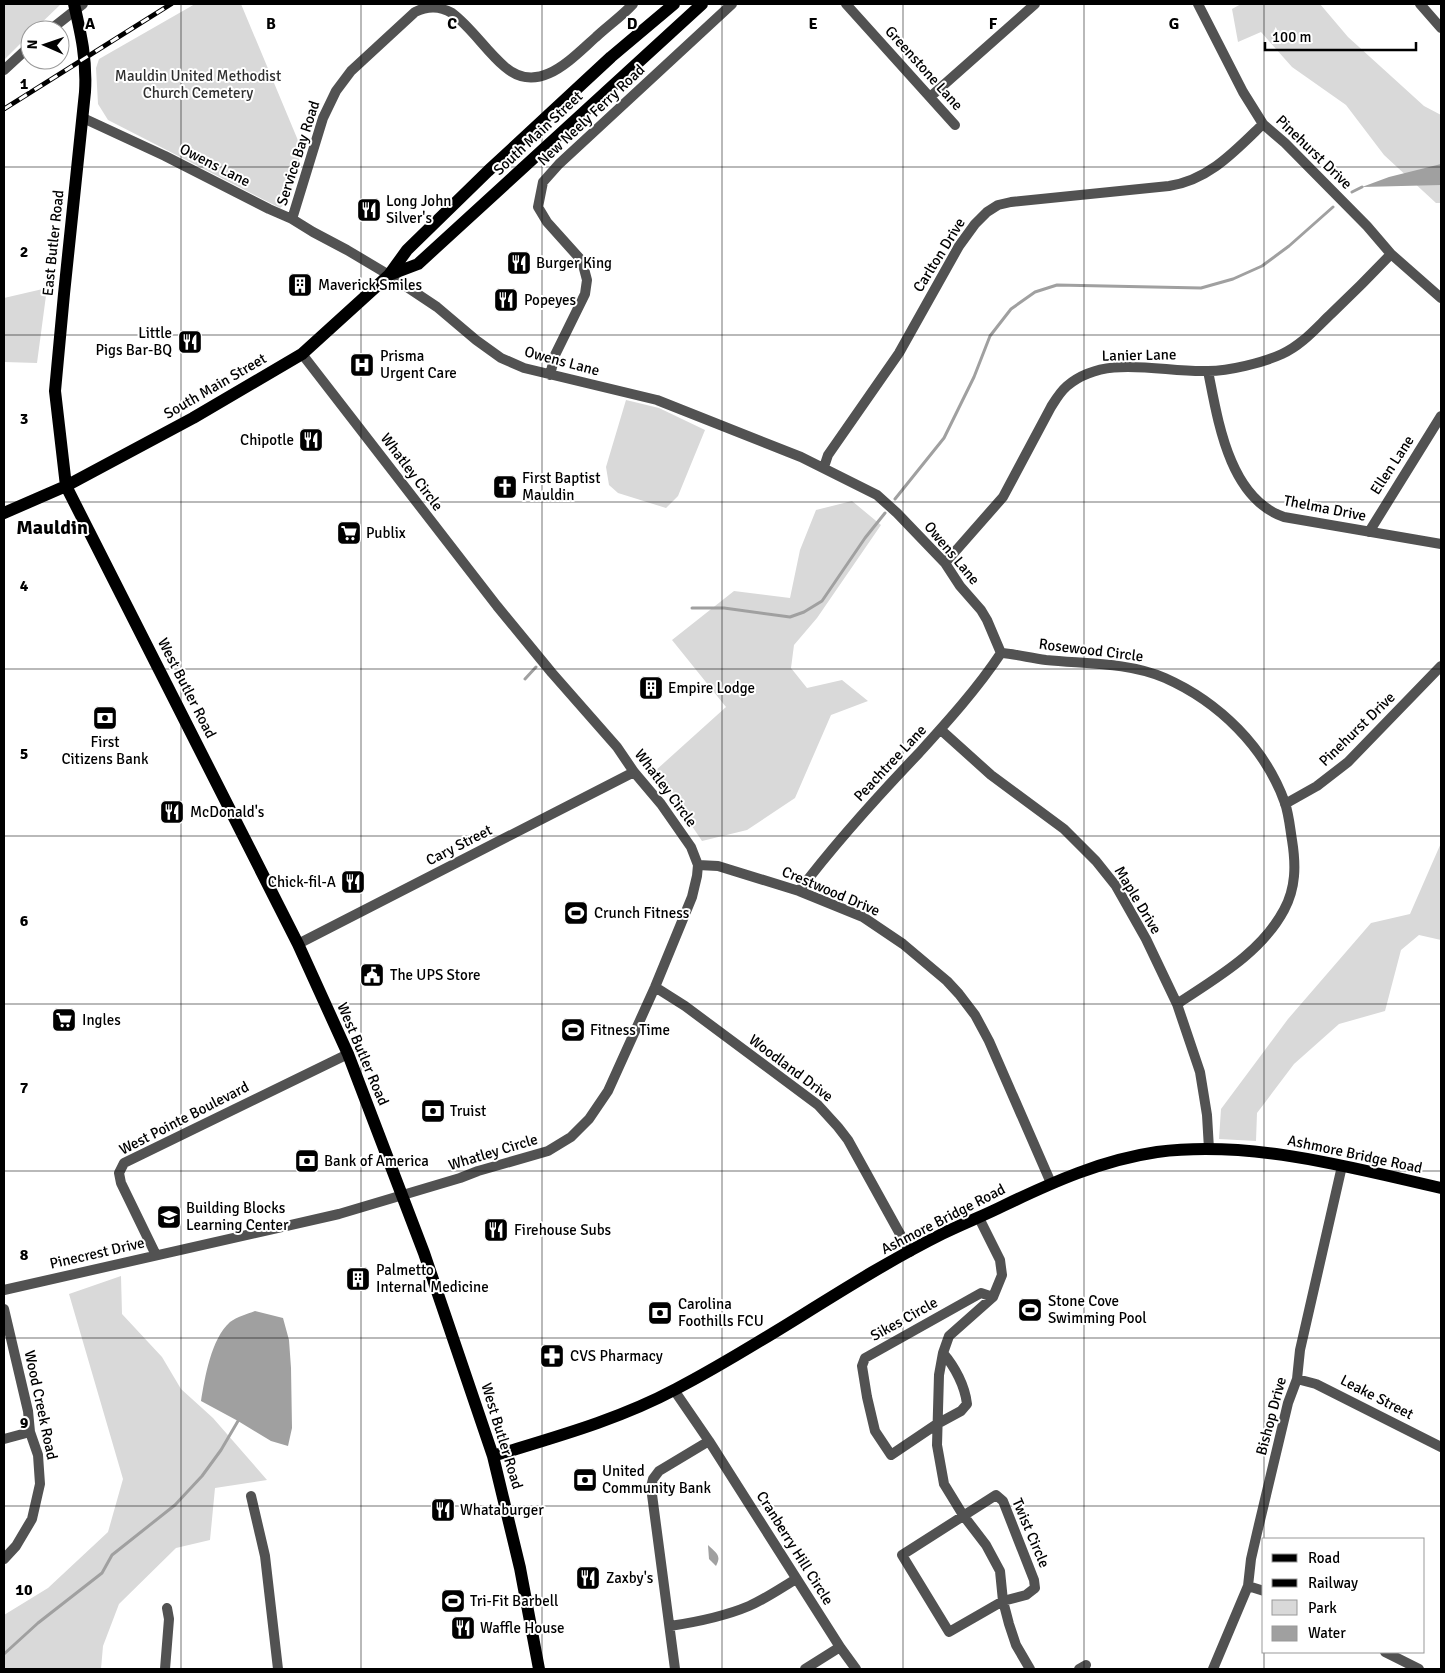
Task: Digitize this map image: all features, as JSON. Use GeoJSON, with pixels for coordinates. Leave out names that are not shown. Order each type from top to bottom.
{"type":"FeatureCollection","features":[{"type":"Feature","properties":{"kind":"main road"},"geometry":{"type":"LineString","coordinates":[[612,57],[660,4]]}},
{"type":"Feature","properties":{"kind":"main road","name":"South Main Street"},"geometry":{"type":"LineString","coordinates":[[4,513],[66,486],[193,418],[302,354],[389,275],[407,250],[488,171],[612,57],[674,4]]}},
{"type":"Feature","properties":{"kind":"main road","name":"South Main Street"},"geometry":{"type":"LineString","coordinates":[[389,275],[418,264],[702,4]]}},
{"type":"Feature","properties":{"kind":"main road","name":"East Butler Road"},"geometry":{"type":"LineString","coordinates":[[66,486],[55,392],[86,92],[86,58],[78,6]]}},
{"type":"Feature","properties":{"kind":"main road","name":"West Butler Road"},"geometry":{"type":"LineString","coordinates":[[66,486],[298,944],[348,1054],[424,1253],[462,1360],[493,1456],[520,1568],[539,1669]]}},
{"type":"Feature","properties":{"kind":"main road","name":"Ashmore Bridge Road"},"geometry":{"type":"LineString","coordinates":[[493,1456],[620,1416],[674,1390],[728,1361],[942,1234],[1087,1168],[1158,1152],[1209,1149],[1294,1156],[1441,1188]]}},
{"type":"Feature","properties":{"kind":"street","name":"Service Bay Road"},"geometry":{"type":"LineString","coordinates":[[292,219],[323,118],[336,90],[351,72],[416,12],[433,7],[442,8],[452,13],[506,68],[524,77],[533,77],[546,75],[562,68],[633,4]]}},
{"type":"Feature","properties":{"kind":"street","name":"New Neely Ferry Road"},"geometry":{"type":"LineString","coordinates":[[550,375],[555,355],[585,294],[587,280],[582,261],[547,222],[538,207],[542,182],[565,158],[732,4]]}},
{"type":"Feature","properties":{"kind":"street"},"geometry":{"type":"LineString","coordinates":[[930,97],[1035,4]]}},
{"type":"Feature","properties":{"kind":"street","name":"Pinehurst Drive"},"geometry":{"type":"LineString","coordinates":[[1198,4],[1243,92],[1263,124],[1349,208],[1392,254],[1441,298]]}},
{"type":"Feature","properties":{"kind":"street"},"geometry":{"type":"LineString","coordinates":[[1420,4],[1441,28]]}},
{"type":"Feature","properties":{"kind":"street","name":"Greenstone Lane"},"geometry":{"type":"LineString","coordinates":[[851,5],[955,125]]}},
{"type":"Feature","properties":{"kind":"street"},"geometry":{"type":"LineString","coordinates":[[62,20],[78,6]]}},
{"type":"Feature","properties":{"kind":"street"},"geometry":{"type":"LineString","coordinates":[[4,70],[20,55]]}},
{"type":"Feature","properties":{"kind":"street","name":"Owens Lane"},"geometry":{"type":"LineString","coordinates":[[82,118],[165,156],[292,219],[389,275],[437,307],[476,340],[502,358],[524,368],[657,400],[824,467],[877,495],[897,512],[945,563],[960,586],[981,610],[1001,653]]}},
{"type":"Feature","properties":{"kind":"street","name":"Carlton Drive"},"geometry":{"type":"LineString","coordinates":[[824,467],[828,455],[899,353],[959,246],[975,224],[987,212],[1011,202],[1169,186],[1187,182],[1220,164],[1263,124]]}},
{"type":"Feature","properties":{"kind":"street","name":"Lanier Lane"},"geometry":{"type":"LineString","coordinates":[[945,563],[1003,497],[1051,407],[1060,393],[1077,378],[1092,372],[1112,368],[1208,371],[1248,365],[1266,360],[1293,348],[1307,337],[1392,254]]}},
{"type":"Feature","properties":{"kind":"street","name":"Whatley Circle"},"geometry":{"type":"LineString","coordinates":[[302,354],[496,606],[617,747],[634,772],[651,790],[691,847],[698,865],[698,876],[692,896],[655,988],[608,1091],[589,1120],[571,1137],[556,1147],[540,1154],[478,1171],[401,1196]]}},
{"type":"Feature","properties":{"kind":"street","name":"Thelma Drive"},"geometry":{"type":"LineString","coordinates":[[1208,371],[1226,451],[1240,479],[1259,502],[1271,511],[1284,517],[1441,544]]}},
{"type":"Feature","properties":{"kind":"street","name":"Ellen Lane"},"geometry":{"type":"LineString","coordinates":[[1369,532],[1441,416]]}},
{"type":"Feature","properties":{"kind":"street","name":"Peachtree Lane"},"geometry":{"type":"LineString","coordinates":[[800,891],[825,856],[941,730],[984,680],[1001,653]]}},
{"type":"Feature","properties":{"kind":"street","name":"Rosewood Circle"},"geometry":{"type":"LineString","coordinates":[[1001,653],[1040,659],[1132,668],[1154,674],[1178,684],[1210,704],[1239,730],[1259,755],[1285,804],[1295,866],[1292,892],[1284,910],[1269,933],[1250,952],[1177,1004]]}},
{"type":"Feature","properties":{"kind":"street","name":"Pinehurst Drive"},"geometry":{"type":"LineString","coordinates":[[1285,804],[1317,786],[1348,762],[1441,666]]}},
{"type":"Feature","properties":{"kind":"street","name":"Maple Drive"},"geometry":{"type":"LineString","coordinates":[[941,730],[991,775],[1064,829],[1096,861],[1116,886],[1133,914],[1177,1004],[1200,1072],[1207,1115],[1209,1149]]}},
{"type":"Feature","properties":{"kind":"street","name":"Cary Street"},"geometry":{"type":"LineString","coordinates":[[298,944],[634,772]]}},
{"type":"Feature","properties":{"kind":"street","name":"Crestwood Drive"},"geometry":{"type":"LineString","coordinates":[[698,865],[718,866],[800,891],[863,917],[933,968],[959,994],[975,1016],[989,1041],[1051,1184]]}},
{"type":"Feature","properties":{"kind":"street","name":"Woodland Drive"},"geometry":{"type":"LineString","coordinates":[[655,988],[685,1006],[818,1105],[828,1115],[848,1140],[910,1252]]}},
{"type":"Feature","properties":{"kind":"street","name":"West Pointe Boulevard"},"geometry":{"type":"LineString","coordinates":[[156,1255],[121,1183],[119,1172],[124,1164],[348,1054]]}},
{"type":"Feature","properties":{"kind":"street","name":"Bishop Drive"},"geometry":{"type":"LineString","coordinates":[[1213,1669],[1248,1586],[1251,1559],[1288,1403],[1297,1379],[1300,1350],[1342,1166]]}},
{"type":"Feature","properties":{"kind":"street","name":"Pinecrest Drive"},"geometry":{"type":"LineString","coordinates":[[4,1290],[339,1214],[401,1196]]}},
{"type":"Feature","properties":{"kind":"street"},"geometry":{"type":"LineString","coordinates":[[979,1218],[1000,1260],[1002,1275],[993,1297],[949,1336],[939,1375],[937,1445],[944,1484],[963,1515],[986,1545],[1000,1571],[1003,1601],[1016,1645],[1030,1669]]}},
{"type":"Feature","properties":{"kind":"street","name":"Sikes Circle"},"geometry":{"type":"LineString","coordinates":[[937,1424],[891,1455],[876,1431],[867,1397],[862,1366],[865,1358],[981,1293],[993,1297]]}},
{"type":"Feature","properties":{"kind":"street","name":"Wood Creek Road"},"geometry":{"type":"LineString","coordinates":[[4,1309],[28,1410],[30,1432],[38,1456],[40,1475],[39,1493],[35,1510],[27,1529],[16,1546],[4,1559]]}},
{"type":"Feature","properties":{"kind":"street"},"geometry":{"type":"LineString","coordinates":[[937,1424],[961,1411],[967,1404],[966,1393],[951,1362],[943,1354]]}},
{"type":"Feature","properties":{"kind":"street","name":"Leake Street"},"geometry":{"type":"LineString","coordinates":[[1297,1379],[1316,1384],[1441,1447]]}},
{"type":"Feature","properties":{"kind":"street","name":"Cranberry Hill Circle"},"geometry":{"type":"LineString","coordinates":[[674,1390],[856,1669]]}},
{"type":"Feature","properties":{"kind":"street"},"geometry":{"type":"LineString","coordinates":[[4,1439],[30,1432]]}},
{"type":"Feature","properties":{"kind":"street"},"geometry":{"type":"LineString","coordinates":[[675,1669],[651,1487],[653,1479],[659,1472],[709,1441]]}},
{"type":"Feature","properties":{"kind":"street","name":"Twist Circle"},"geometry":{"type":"LineString","coordinates":[[963,1515],[996,1495],[1002,1501],[1034,1580],[1035,1588],[1026,1595],[1003,1601]]}},
{"type":"Feature","properties":{"kind":"street"},"geometry":{"type":"LineString","coordinates":[[251,1496],[265,1556],[278,1669]]}},
{"type":"Feature","properties":{"kind":"street"},"geometry":{"type":"LineString","coordinates":[[963,1515],[902,1555],[949,1632],[1003,1601]]}},
{"type":"Feature","properties":{"kind":"street"},"geometry":{"type":"LineString","coordinates":[[670,1626],[701,1622],[726,1615],[750,1606],[796,1579]]}},
{"type":"Feature","properties":{"kind":"street"},"geometry":{"type":"LineString","coordinates":[[1248,1586],[1262,1590]]}},
{"type":"Feature","properties":{"kind":"street"},"geometry":{"type":"LineString","coordinates":[[165,1669],[169,1620],[166,1608]]}},
{"type":"Feature","properties":{"kind":"street"},"geometry":{"type":"LineString","coordinates":[[805,1669],[840,1647]]}},
{"type":"Feature","properties":{"kind":"street"},"geometry":{"type":"LineString","coordinates":[[1387,1653],[1419,1669]]}},
{"type":"Feature","properties":{"kind":"green space"},"geometry":{"type":"Polygon","coordinates":[[[4,4],[61,4],[44,20],[20,20],[20,44],[4,60],[4,4]]]}},
{"type":"Feature","properties":{"kind":"green space","name":"Mauldin United Methodist Church Cemetery"},"geometry":{"type":"Polygon","coordinates":[[[195,4],[241,4],[302,150],[287,202],[280,208],[108,120],[98,104],[96,68],[99,59],[195,4]]]}},
{"type":"Feature","properties":{"kind":"green space"},"geometry":{"type":"Polygon","coordinates":[[[1241,4],[1320,4],[1348,37],[1424,106],[1441,115],[1441,203],[1436,203],[1384,155],[1346,105],[1292,67],[1261,32],[1238,42],[1232,9],[1241,4]]]}},
{"type":"Feature","properties":{"kind":"green space"},"geometry":{"type":"Polygon","coordinates":[[[47,288],[37,363],[4,362],[4,298],[47,288]]]}},
{"type":"Feature","properties":{"kind":"green space"},"geometry":{"type":"Polygon","coordinates":[[[626,400],[659,408],[705,430],[678,496],[666,508],[618,493],[609,485],[606,467],[626,400]]]}},
{"type":"Feature","properties":{"kind":"green space"},"geometry":{"type":"Polygon","coordinates":[[[852,501],[881,525],[817,618],[794,645],[791,668],[807,688],[842,680],[868,701],[831,715],[795,798],[747,830],[702,841],[655,771],[726,707],[672,640],[734,591],[790,598],[800,550],[816,510],[852,501]]]}},
{"type":"Feature","properties":{"kind":"green space"},"geometry":{"type":"Polygon","coordinates":[[[1441,843],[1441,940],[1419,935],[1401,950],[1385,1011],[1339,1024],[1294,1064],[1257,1113],[1256,1141],[1219,1139],[1221,1109],[1288,1019],[1371,923],[1410,914],[1441,843]]]}},
{"type":"Feature","properties":{"kind":"green space"},"geometry":{"type":"Polygon","coordinates":[[[121,1276],[122,1314],[162,1357],[181,1389],[213,1418],[267,1480],[215,1488],[210,1540],[176,1548],[119,1604],[103,1646],[101,1669],[4,1669],[4,1615],[48,1588],[108,1532],[123,1479],[69,1294],[121,1276]]]}},
{"type":"Feature","properties":{"kind":"water"},"geometry":{"type":"Polygon","coordinates":[[[1441,164],[1441,185],[1362,187],[1389,177],[1441,164]]]}},
{"type":"Feature","properties":{"kind":"water","name":"Stone Cove Swimming Pool"},"geometry":{"type":"Polygon","coordinates":[[[1030,1300],[1039,1315],[1031,1320],[1022,1304],[1030,1300]]]}},
{"type":"Feature","properties":{"kind":"water"},"geometry":{"type":"Polygon","coordinates":[[[255,1311],[283,1318],[289,1340],[292,1428],[288,1446],[271,1441],[201,1401],[210,1359],[223,1329],[230,1322],[255,1311]]]}},
{"type":"Feature","properties":{"kind":"water"},"geometry":{"type":"Polygon","coordinates":[[[708,1545],[716,1552],[718,1557],[716,1566],[709,1559],[708,1545]]]}},
{"type":"Feature","properties":{"kind":"waterway"},"geometry":{"type":"LineString","coordinates":[[1352,192],[1362,187]]}},
{"type":"Feature","properties":{"kind":"waterway"},"geometry":{"type":"LineString","coordinates":[[895,499],[944,438],[974,377],[990,336],[1011,309],[1035,292],[1057,285],[1201,288],[1233,279],[1262,266],[1289,246],[1333,207]]}},
{"type":"Feature","properties":{"kind":"waterway"},"geometry":{"type":"LineString","coordinates":[[692,608],[724,608],[790,617],[804,612],[822,601],[865,538],[885,513]]}},
{"type":"Feature","properties":{"kind":"waterway"},"geometry":{"type":"LineString","coordinates":[[525,679],[536,667]]}},
{"type":"Feature","properties":{"kind":"waterway"},"geometry":{"type":"LineString","coordinates":[[4,1654],[38,1623],[102,1573],[112,1555],[175,1505],[202,1476],[221,1450],[238,1421]]}},
{"type":"Feature","properties":{"kind":"railway"},"geometry":{"type":"LineString","coordinates":[[4,109],[171,4]]}},
{"type":"Feature","properties":{"kind":"place","name":"Long John Silver's"},"geometry":{"type":"Point","coordinates":[369,210]}},
{"type":"Feature","properties":{"kind":"place","name":"Burger King"},"geometry":{"type":"Point","coordinates":[519,263]}},
{"type":"Feature","properties":{"kind":"place","name":"Maverick Smiles"},"geometry":{"type":"Point","coordinates":[300,285]}},
{"type":"Feature","properties":{"kind":"place","name":"Popeyes"},"geometry":{"type":"Point","coordinates":[506,300]}},
{"type":"Feature","properties":{"kind":"place","name":"Little Pigs Bar-BQ"},"geometry":{"type":"Point","coordinates":[190,342]}},
{"type":"Feature","properties":{"kind":"place","name":"Prisma Urgent Care"},"geometry":{"type":"Point","coordinates":[362,365]}},
{"type":"Feature","properties":{"kind":"place","name":"Chipotle"},"geometry":{"type":"Point","coordinates":[311,440]}},
{"type":"Feature","properties":{"kind":"place","name":"First Baptist Mauldin"},"geometry":{"type":"Point","coordinates":[505,487]}},
{"type":"Feature","properties":{"kind":"place","name":"Publix"},"geometry":{"type":"Point","coordinates":[349,533]}},
{"type":"Feature","properties":{"kind":"place","name":"Empire Lodge"},"geometry":{"type":"Point","coordinates":[651,688]}},
{"type":"Feature","properties":{"kind":"place","name":"First Citizens Bank"},"geometry":{"type":"Point","coordinates":[105,718]}},
{"type":"Feature","properties":{"kind":"place","name":"McDonald's"},"geometry":{"type":"Point","coordinates":[172,812]}},
{"type":"Feature","properties":{"kind":"place","name":"Chick-fil-A"},"geometry":{"type":"Point","coordinates":[353,882]}},
{"type":"Feature","properties":{"kind":"place","name":"Crunch Fitness"},"geometry":{"type":"Point","coordinates":[576,913]}},
{"type":"Feature","properties":{"kind":"place","name":"The UPS Store"},"geometry":{"type":"Point","coordinates":[372,975]}},
{"type":"Feature","properties":{"kind":"place","name":"Ingles"},"geometry":{"type":"Point","coordinates":[64,1020]}},
{"type":"Feature","properties":{"kind":"place","name":"Fitness Time"},"geometry":{"type":"Point","coordinates":[573,1030]}},
{"type":"Feature","properties":{"kind":"place","name":"Truist"},"geometry":{"type":"Point","coordinates":[433,1111]}},
{"type":"Feature","properties":{"kind":"place","name":"Bank of America"},"geometry":{"type":"Point","coordinates":[307,1161]}},
{"type":"Feature","properties":{"kind":"place","name":"Building Blocks Learning Center"},"geometry":{"type":"Point","coordinates":[169,1217]}},
{"type":"Feature","properties":{"kind":"place","name":"Firehouse Subs"},"geometry":{"type":"Point","coordinates":[496,1230]}},
{"type":"Feature","properties":{"kind":"place","name":"Palmetto Internal Medicine"},"geometry":{"type":"Point","coordinates":[358,1279]}},
{"type":"Feature","properties":{"kind":"place","name":"Stone Cove Swimming Pool"},"geometry":{"type":"Point","coordinates":[1030,1310]}},
{"type":"Feature","properties":{"kind":"place","name":"Carolina Foothills FCU"},"geometry":{"type":"Point","coordinates":[660,1313]}},
{"type":"Feature","properties":{"kind":"place","name":"CVS Pharmacy"},"geometry":{"type":"Point","coordinates":[552,1356]}},
{"type":"Feature","properties":{"kind":"place","name":"United Community Bank"},"geometry":{"type":"Point","coordinates":[585,1480]}},
{"type":"Feature","properties":{"kind":"place","name":"Whataburger"},"geometry":{"type":"Point","coordinates":[443,1510]}},
{"type":"Feature","properties":{"kind":"place","name":"Zaxby's"},"geometry":{"type":"Point","coordinates":[588,1578]}},
{"type":"Feature","properties":{"kind":"place","name":"Tri-Fit Barbell"},"geometry":{"type":"Point","coordinates":[453,1601]}},
{"type":"Feature","properties":{"kind":"place","name":"Waffle House"},"geometry":{"type":"Point","coordinates":[463,1628]}},
{"type":"Feature","properties":{"kind":"district","name":"Mauldin"},"geometry":{"type":"Point","coordinates":[52,527]}}]}
